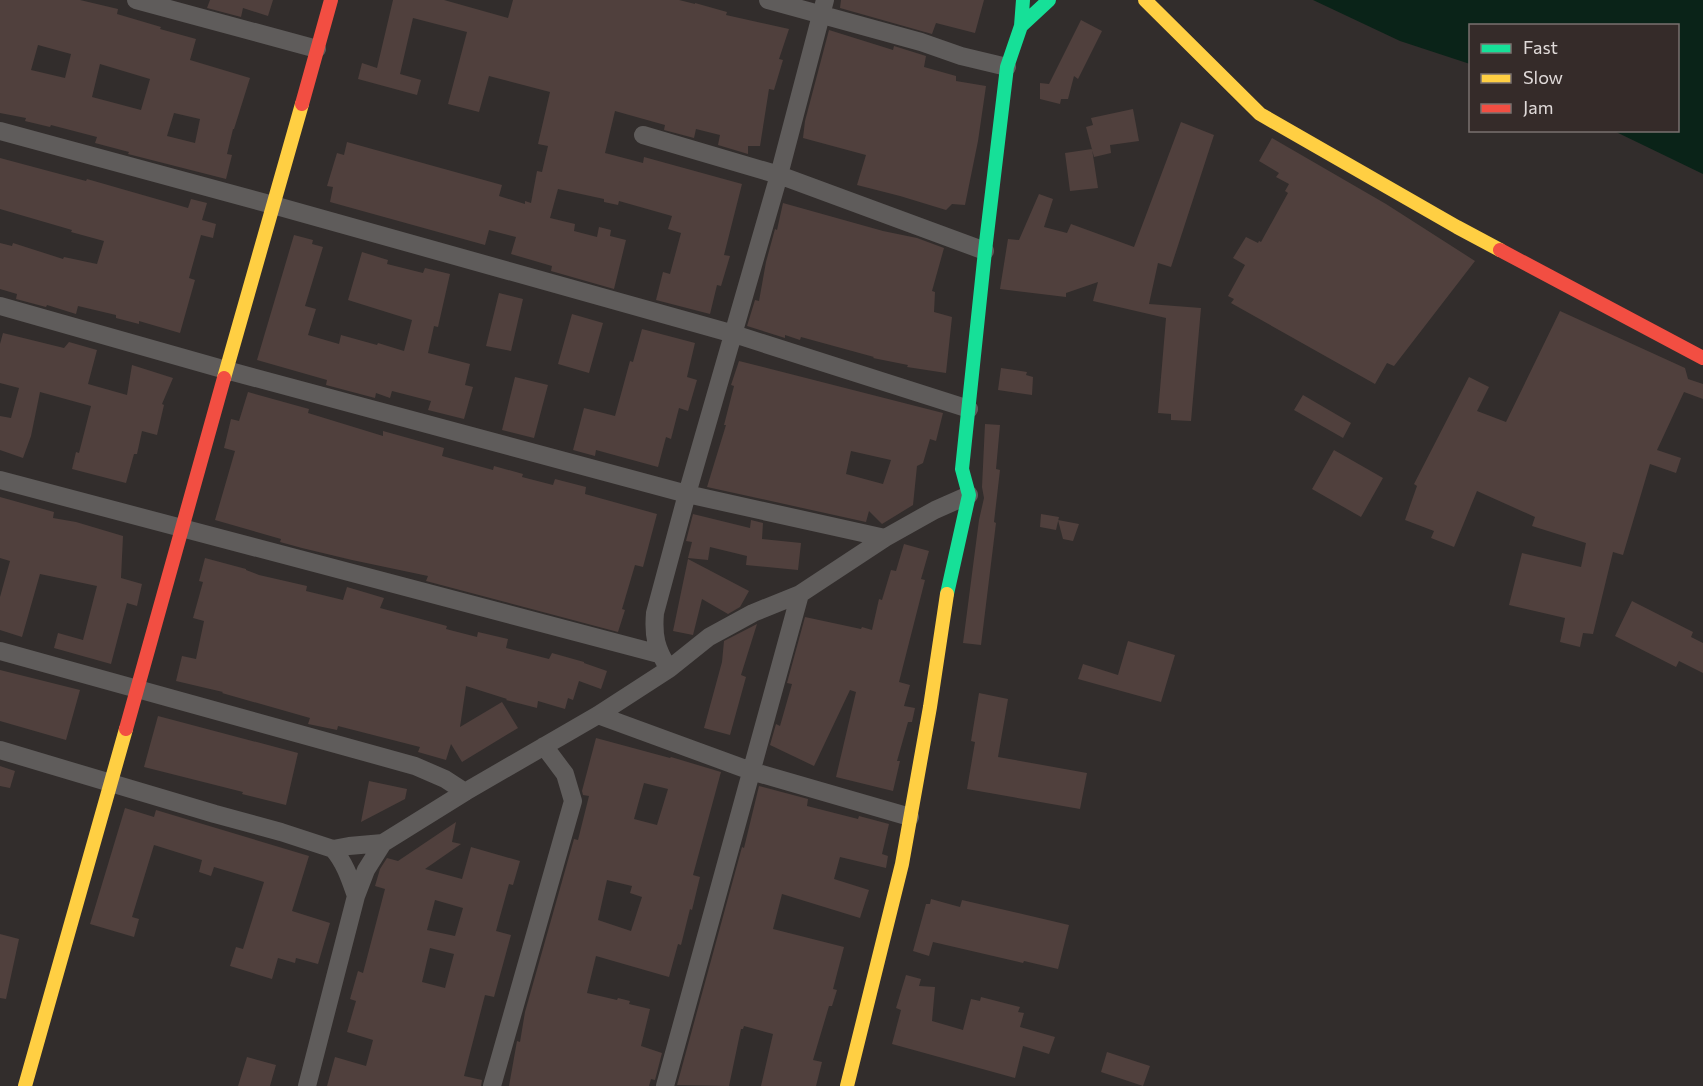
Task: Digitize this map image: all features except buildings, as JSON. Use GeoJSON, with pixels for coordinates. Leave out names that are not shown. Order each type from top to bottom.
{"type":"FeatureCollection","features":[{"type":"Feature","properties":{"kind":"street"},"geometry":{"type":"LineString","coordinates":[[136,0],[317,49]]}},
{"type":"Feature","properties":{"kind":"street"},"geometry":{"type":"LineString","coordinates":[[25,1086],[331,0]]}},
{"type":"Feature","properties":{"kind":"street"},"geometry":{"type":"LineString","coordinates":[[768,0],[823,7],[961,56],[1006,67]]}},
{"type":"Feature","properties":{"kind":"street"},"geometry":{"type":"LineString","coordinates":[[847,1086],[902,864],[930,707],[948,586],[969,495],[963,469],[985,251],[1006,67],[1021,26],[1023,0]]}},
{"type":"Feature","properties":{"kind":"street"},"geometry":{"type":"LineString","coordinates":[[1021,26],[1049,0]]}},
{"type":"Feature","properties":{"kind":"street"},"geometry":{"type":"LineString","coordinates":[[1145,0],[1260,114],[1457,227],[1703,358]]}},
{"type":"Feature","properties":{"kind":"street"},"geometry":{"type":"LineString","coordinates":[[664,661],[654,631],[656,612],[687,494],[779,175],[823,7]]}},
{"type":"Feature","properties":{"kind":"street"},"geometry":{"type":"LineString","coordinates":[[0,131],[734,334],[969,409]]}},
{"type":"Feature","properties":{"kind":"street"},"geometry":{"type":"LineString","coordinates":[[643,135],[779,175],[985,251]]}},
{"type":"Feature","properties":{"kind":"street"},"geometry":{"type":"LineString","coordinates":[[0,306],[226,370],[687,494],[885,538]]}},
{"type":"Feature","properties":{"kind":"street"},"geometry":{"type":"LineString","coordinates":[[0,480],[183,528],[664,661]]}},
{"type":"Feature","properties":{"kind":"street"},"geometry":{"type":"LineString","coordinates":[[0,750],[333,849],[383,843],[465,792],[598,715],[664,661],[753,613],[800,594],[885,538],[935,510],[969,495]]}},
{"type":"Feature","properties":{"kind":"street"},"geometry":{"type":"LineString","coordinates":[[665,1086],[800,594]]}},
{"type":"Feature","properties":{"kind":"street"},"geometry":{"type":"LineString","coordinates":[[0,651],[415,766],[445,779],[465,792]]}},
{"type":"Feature","properties":{"kind":"street"},"geometry":{"type":"LineString","coordinates":[[598,715],[750,771],[910,817]]}},
{"type":"Feature","properties":{"kind":"street"},"geometry":{"type":"LineString","coordinates":[[492,1086],[573,801],[565,774],[544,746]]}},
{"type":"Feature","properties":{"kind":"street"},"geometry":{"type":"LineString","coordinates":[[307,1086],[356,896],[366,870],[383,843]]}},
{"type":"Feature","properties":{"kind":"street"},"geometry":{"type":"LineString","coordinates":[[333,849],[341,859],[356,896]]}},
{"type":"Feature","properties":{"kind":"shaded area"},"geometry":{"type":"Polygon","coordinates":[[[1313,0],[1703,0],[1703,174],[1616,132],[1679,132],[1679,24],[1469,24],[1469,64],[1400,41],[1313,0]]]}},
{"type":"Feature","properties":{"kind":"traffic: fast"},"geometry":{"type":"LineString","coordinates":[[947,594],[969,495],[962,469],[985,251],[1007,67],[1021,26],[1023,0]]}},
{"type":"Feature","properties":{"kind":"traffic: fast"},"geometry":{"type":"LineString","coordinates":[[1021,26],[1049,0]]}},
{"type":"Feature","properties":{"kind":"traffic: slow"},"geometry":{"type":"LineString","coordinates":[[1145,0],[1260,114],[1500,250]]}},
{"type":"Feature","properties":{"kind":"traffic: slow"},"geometry":{"type":"LineString","coordinates":[[224,378],[302,104]]}},
{"type":"Feature","properties":{"kind":"traffic: slow"},"geometry":{"type":"LineString","coordinates":[[847,1086],[902,864],[930,707],[947,594]]}},
{"type":"Feature","properties":{"kind":"traffic: slow"},"geometry":{"type":"LineString","coordinates":[[25,1086],[126,729]]}},
{"type":"Feature","properties":{"kind":"traffic: jam"},"geometry":{"type":"LineString","coordinates":[[302,104],[331,0]]}},
{"type":"Feature","properties":{"kind":"traffic: jam"},"geometry":{"type":"LineString","coordinates":[[1500,250],[1703,358]]}},
{"type":"Feature","properties":{"kind":"traffic: jam"},"geometry":{"type":"LineString","coordinates":[[126,729],[224,378]]}}]}
